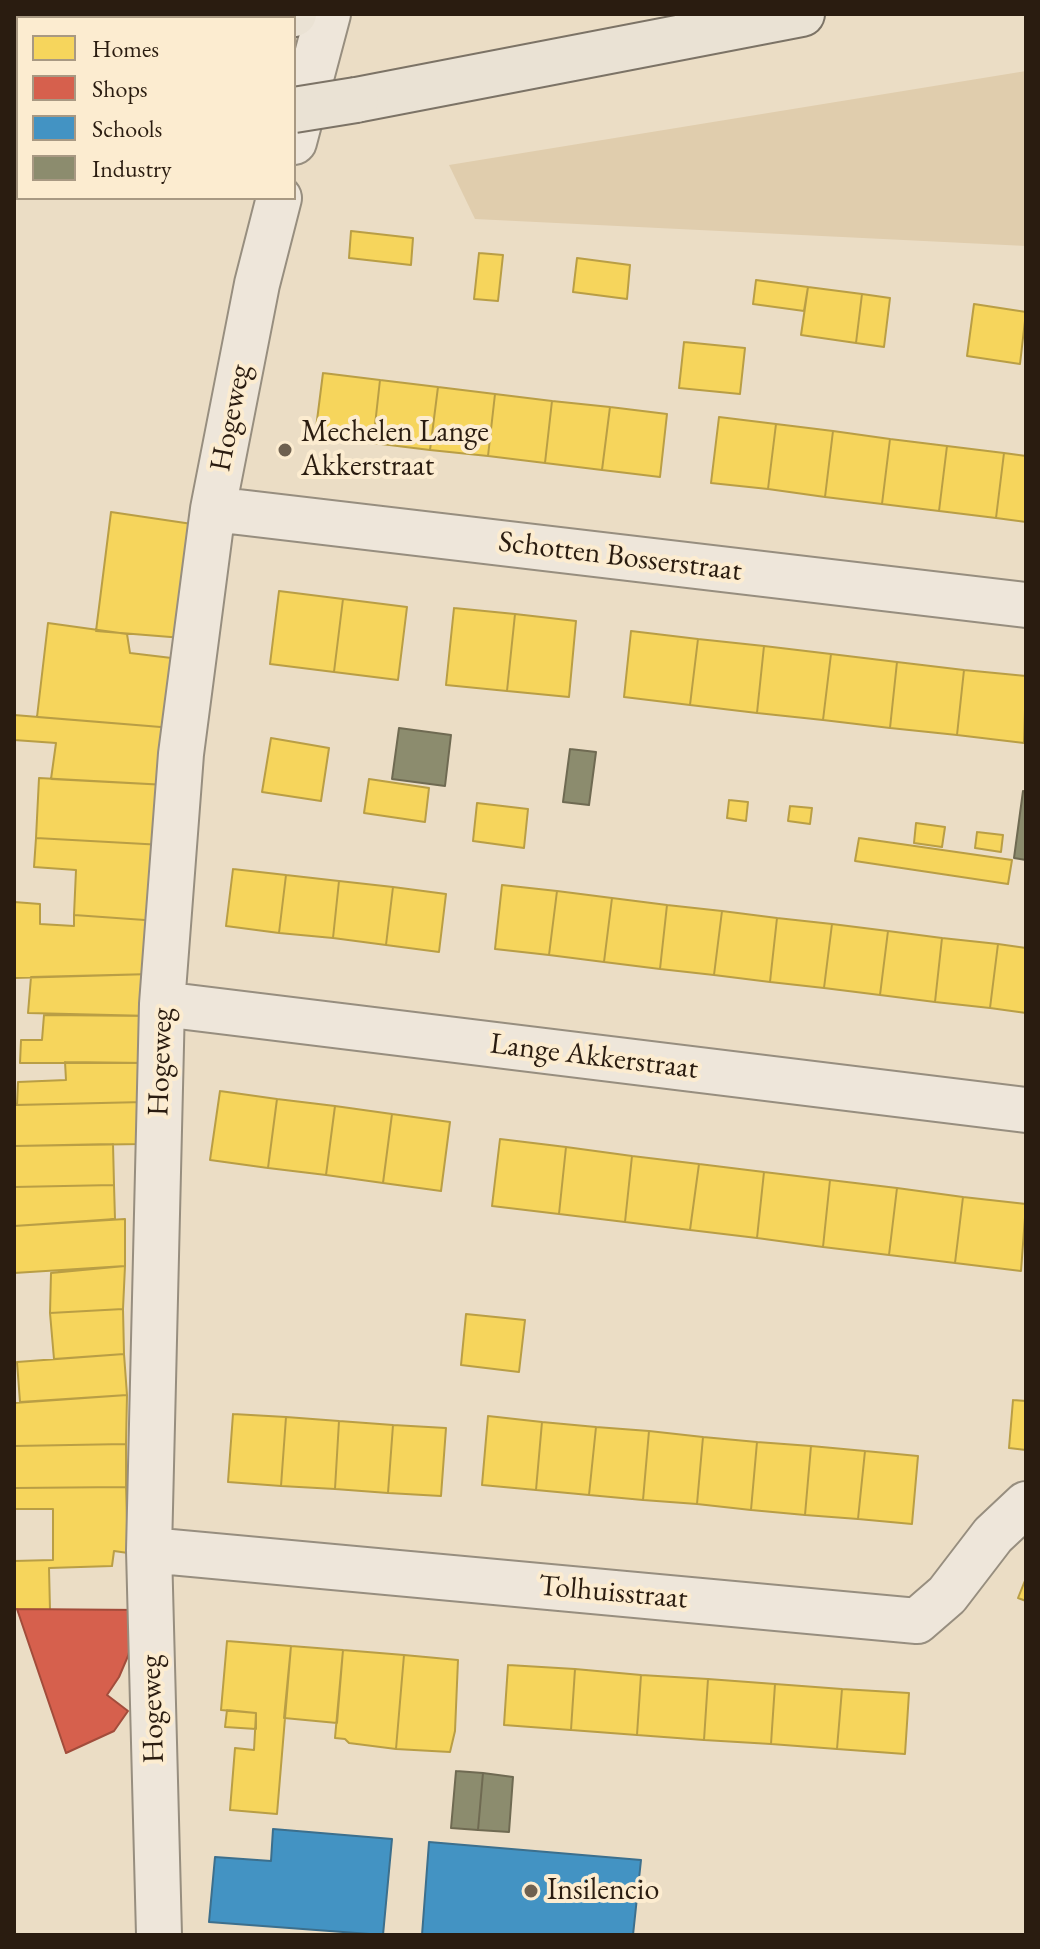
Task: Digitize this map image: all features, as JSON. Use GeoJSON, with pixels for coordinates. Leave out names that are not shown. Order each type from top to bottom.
{"type":"FeatureCollection","features":[{"type":"Feature","properties":{"kind":"main road"},"geometry":{"type":"LineString","coordinates":[[296,110],[802,14]]}},
{"type":"Feature","properties":{"kind":"street"},"geometry":{"type":"LineString","coordinates":[[296,134],[328,14]]}},
{"type":"Feature","properties":{"kind":"street","name":"Hogeweg"},"geometry":{"type":"LineString","coordinates":[[159,1935],[149,1550],[162,1004],[181,754],[213,509],[257,284],[278,200]]}},
{"type":"Feature","properties":{"kind":"street","name":"Schotten Bosserstraat"},"geometry":{"type":"LineString","coordinates":[[213,509],[1026,605]]}},
{"type":"Feature","properties":{"kind":"street","name":"Lange Akkerstraat"},"geometry":{"type":"LineString","coordinates":[[162,1004],[1026,1110]]}},
{"type":"Feature","properties":{"kind":"street","name":"Tolhuisstraat"},"geometry":{"type":"LineString","coordinates":[[149,1550],[917,1621],[947,1595],[993,1535],[1026,1504]]}},
{"type":"Feature","properties":{"kind":"shaded area"},"geometry":{"type":"Polygon","coordinates":[[[1026,71],[1026,246],[475,219],[449,165],[1026,71]]]}},
{"type":"Feature","properties":{"kind":"building: Homes"},"geometry":{"type":"Polygon","coordinates":[[[351,231],[413,238],[411,265],[349,258],[351,231]]]}},
{"type":"Feature","properties":{"kind":"building: Homes"},"geometry":{"type":"Polygon","coordinates":[[[479,253],[503,255],[498,301],[474,299],[479,253]]]}},
{"type":"Feature","properties":{"kind":"building: Homes"},"geometry":{"type":"Polygon","coordinates":[[[577,258],[630,265],[627,299],[573,292],[577,258]]]}},
{"type":"Feature","properties":{"kind":"building: Homes"},"geometry":{"type":"Polygon","coordinates":[[[756,280],[808,287],[804,311],[753,304],[756,280]]]}},
{"type":"Feature","properties":{"kind":"building: Homes"},"geometry":{"type":"Polygon","coordinates":[[[808,287],[862,294],[856,343],[801,335],[808,287]]]}},
{"type":"Feature","properties":{"kind":"building: Homes"},"geometry":{"type":"Polygon","coordinates":[[[862,294],[890,298],[884,347],[856,343],[862,294]]]}},
{"type":"Feature","properties":{"kind":"building: Homes"},"geometry":{"type":"Polygon","coordinates":[[[974,304],[1026,312],[1020,364],[967,356],[974,304]]]}},
{"type":"Feature","properties":{"kind":"building: Homes"},"geometry":{"type":"Polygon","coordinates":[[[684,342],[745,348],[740,394],[679,388],[684,342]]]}},
{"type":"Feature","properties":{"kind":"building: Homes"},"geometry":{"type":"Polygon","coordinates":[[[323,373],[380,380],[373,443],[315,436],[323,373]]]}},
{"type":"Feature","properties":{"kind":"building: Homes"},"geometry":{"type":"Polygon","coordinates":[[[380,380],[438,387],[430,450],[373,443],[380,380]]]}},
{"type":"Feature","properties":{"kind":"building: Homes"},"geometry":{"type":"Polygon","coordinates":[[[438,387],[495,394],[488,456],[430,450],[438,387]]]}},
{"type":"Feature","properties":{"kind":"building: Homes"},"geometry":{"type":"Polygon","coordinates":[[[495,394],[552,401],[545,463],[488,456],[495,394]]]}},
{"type":"Feature","properties":{"kind":"building: Homes"},"geometry":{"type":"Polygon","coordinates":[[[552,401],[610,407],[602,470],[545,463],[552,401]]]}},
{"type":"Feature","properties":{"kind":"building: Homes"},"geometry":{"type":"Polygon","coordinates":[[[610,407],[667,414],[660,477],[602,470],[610,407]]]}},
{"type":"Feature","properties":{"kind":"building: Homes"},"geometry":{"type":"Polygon","coordinates":[[[719,417],[776,424],[768,489],[711,483],[719,417]]]}},
{"type":"Feature","properties":{"kind":"building: Homes"},"geometry":{"type":"Polygon","coordinates":[[[776,424],[833,431],[825,497],[768,489],[776,424]]]}},
{"type":"Feature","properties":{"kind":"building: Homes"},"geometry":{"type":"Polygon","coordinates":[[[833,431],[890,439],[882,504],[825,497],[833,431]]]}},
{"type":"Feature","properties":{"kind":"building: Homes"},"geometry":{"type":"Polygon","coordinates":[[[890,439],[947,446],[939,511],[882,504],[890,439]]]}},
{"type":"Feature","properties":{"kind":"building: Homes"},"geometry":{"type":"Polygon","coordinates":[[[947,446],[1004,453],[996,518],[939,511],[947,446]]]}},
{"type":"Feature","properties":{"kind":"building: Homes"},"geometry":{"type":"Polygon","coordinates":[[[1004,453],[1026,456],[1026,522],[996,518],[1004,453]]]}},
{"type":"Feature","properties":{"kind":"building: Homes"},"geometry":{"type":"Polygon","coordinates":[[[111,512],[192,524],[183,638],[96,631],[111,512]]]}},
{"type":"Feature","properties":{"kind":"building: Homes"},"geometry":{"type":"Polygon","coordinates":[[[279,591],[343,599],[334,672],[270,664],[279,591]]]}},
{"type":"Feature","properties":{"kind":"building: Homes"},"geometry":{"type":"Polygon","coordinates":[[[343,599],[407,607],[398,680],[334,672],[343,599]]]}},
{"type":"Feature","properties":{"kind":"building: Homes"},"geometry":{"type":"Polygon","coordinates":[[[454,608],[515,614],[507,691],[446,685],[454,608]]]}},
{"type":"Feature","properties":{"kind":"building: Homes"},"geometry":{"type":"Polygon","coordinates":[[[515,614],[576,621],[569,697],[507,691],[515,614]]]}},
{"type":"Feature","properties":{"kind":"building: Homes"},"geometry":{"type":"Polygon","coordinates":[[[48,623],[127,634],[130,653],[180,659],[173,728],[37,717],[48,623]]]}},
{"type":"Feature","properties":{"kind":"building: Homes"},"geometry":{"type":"Polygon","coordinates":[[[631,631],[698,639],[690,705],[624,697],[631,631]]]}},
{"type":"Feature","properties":{"kind":"building: Homes"},"geometry":{"type":"Polygon","coordinates":[[[698,639],[764,646],[757,713],[690,705],[698,639]]]}},
{"type":"Feature","properties":{"kind":"building: Homes"},"geometry":{"type":"Polygon","coordinates":[[[764,646],[831,654],[823,720],[757,713],[764,646]]]}},
{"type":"Feature","properties":{"kind":"building: Homes"},"geometry":{"type":"Polygon","coordinates":[[[831,654],[897,662],[890,728],[823,720],[831,654]]]}},
{"type":"Feature","properties":{"kind":"building: Homes"},"geometry":{"type":"Polygon","coordinates":[[[897,662],[964,670],[957,735],[890,728],[897,662]]]}},
{"type":"Feature","properties":{"kind":"building: Homes"},"geometry":{"type":"Polygon","coordinates":[[[964,670],[1026,676],[1024,743],[957,735],[964,670]]]}},
{"type":"Feature","properties":{"kind":"building: Homes"},"geometry":{"type":"Polygon","coordinates":[[[14,715],[173,728],[167,785],[51,779],[56,743],[14,740],[14,715]]]}},
{"type":"Feature","properties":{"kind":"building: Homes"},"geometry":{"type":"Polygon","coordinates":[[[271,738],[329,748],[321,801],[262,792],[271,738]]]}},
{"type":"Feature","properties":{"kind":"building: Homes"},"geometry":{"type":"Polygon","coordinates":[[[39,778],[167,785],[163,845],[36,838],[39,778]]]}},
{"type":"Feature","properties":{"kind":"building: Homes"},"geometry":{"type":"Polygon","coordinates":[[[369,779],[429,788],[425,822],[364,813],[369,779]]]}},
{"type":"Feature","properties":{"kind":"building: Homes"},"geometry":{"type":"Polygon","coordinates":[[[729,800],[748,802],[746,821],[727,818],[729,800]]]}},
{"type":"Feature","properties":{"kind":"building: Homes"},"geometry":{"type":"Polygon","coordinates":[[[477,803],[528,809],[524,848],[473,841],[477,803]]]}},
{"type":"Feature","properties":{"kind":"building: Homes"},"geometry":{"type":"Polygon","coordinates":[[[790,806],[812,808],[810,824],[788,821],[790,806]]]}},
{"type":"Feature","properties":{"kind":"building: Homes"},"geometry":{"type":"Polygon","coordinates":[[[916,823],[945,827],[942,847],[914,843],[916,823]]]}},
{"type":"Feature","properties":{"kind":"building: Homes"},"geometry":{"type":"Polygon","coordinates":[[[977,832],[1003,835],[1001,852],[975,848],[977,832]]]}},
{"type":"Feature","properties":{"kind":"building: Homes"},"geometry":{"type":"Polygon","coordinates":[[[36,838],[163,845],[159,921],[74,915],[76,870],[34,867],[36,838]]]}},
{"type":"Feature","properties":{"kind":"building: Homes"},"geometry":{"type":"Polygon","coordinates":[[[859,838],[1012,860],[1008,884],[855,861],[859,838]]]}},
{"type":"Feature","properties":{"kind":"building: Homes"},"geometry":{"type":"Polygon","coordinates":[[[233,869],[286,875],[279,933],[226,926],[233,869]]]}},
{"type":"Feature","properties":{"kind":"building: Homes"},"geometry":{"type":"Polygon","coordinates":[[[286,875],[339,881],[333,938],[279,933],[286,875]]]}},
{"type":"Feature","properties":{"kind":"building: Homes"},"geometry":{"type":"Polygon","coordinates":[[[339,881],[393,887],[386,945],[333,938],[339,881]]]}},
{"type":"Feature","properties":{"kind":"building: Homes"},"geometry":{"type":"Polygon","coordinates":[[[502,885],[557,891],[549,955],[495,949],[502,885]]]}},
{"type":"Feature","properties":{"kind":"building: Homes"},"geometry":{"type":"Polygon","coordinates":[[[393,887],[446,894],[439,952],[386,945],[393,887]]]}},
{"type":"Feature","properties":{"kind":"building: Homes"},"geometry":{"type":"Polygon","coordinates":[[[557,891],[612,898],[604,962],[549,955],[557,891]]]}},
{"type":"Feature","properties":{"kind":"building: Homes"},"geometry":{"type":"Polygon","coordinates":[[[612,898],[667,905],[660,969],[604,962],[612,898]]]}},
{"type":"Feature","properties":{"kind":"building: Homes"},"geometry":{"type":"Polygon","coordinates":[[[14,902],[40,904],[40,924],[74,926],[74,915],[159,921],[152,974],[14,978],[14,902]]]}},
{"type":"Feature","properties":{"kind":"building: Homes"},"geometry":{"type":"Polygon","coordinates":[[[667,905],[722,911],[714,975],[660,969],[667,905]]]}},
{"type":"Feature","properties":{"kind":"building: Homes"},"geometry":{"type":"Polygon","coordinates":[[[722,911],[777,918],[770,982],[714,975],[722,911]]]}},
{"type":"Feature","properties":{"kind":"building: Homes"},"geometry":{"type":"Polygon","coordinates":[[[777,918],[832,924],[824,988],[770,982],[777,918]]]}},
{"type":"Feature","properties":{"kind":"building: Homes"},"geometry":{"type":"Polygon","coordinates":[[[832,924],[888,931],[880,995],[824,988],[832,924]]]}},
{"type":"Feature","properties":{"kind":"building: Homes"},"geometry":{"type":"Polygon","coordinates":[[[888,931],[942,938],[935,1002],[880,995],[888,931]]]}},
{"type":"Feature","properties":{"kind":"building: Homes"},"geometry":{"type":"Polygon","coordinates":[[[942,938],[998,944],[990,1008],[935,1002],[942,938]]]}},
{"type":"Feature","properties":{"kind":"building: Homes"},"geometry":{"type":"Polygon","coordinates":[[[998,944],[1026,948],[1026,1013],[990,1008],[998,944]]]}},
{"type":"Feature","properties":{"kind":"building: Homes"},"geometry":{"type":"Polygon","coordinates":[[[152,974],[152,1016],[28,1013],[31,977],[152,974]]]}},
{"type":"Feature","properties":{"kind":"building: Homes"},"geometry":{"type":"Polygon","coordinates":[[[44,1015],[152,1016],[147,1063],[20,1063],[21,1040],[42,1040],[44,1015]]]}},
{"type":"Feature","properties":{"kind":"building: Homes"},"geometry":{"type":"Polygon","coordinates":[[[65,1062],[147,1063],[144,1102],[17,1105],[18,1082],[66,1080],[65,1062]]]}},
{"type":"Feature","properties":{"kind":"building: Homes"},"geometry":{"type":"Polygon","coordinates":[[[220,1091],[277,1099],[268,1168],[210,1160],[220,1091]]]}},
{"type":"Feature","properties":{"kind":"building: Homes"},"geometry":{"type":"Polygon","coordinates":[[[277,1099],[335,1106],[326,1175],[268,1168],[277,1099]]]}},
{"type":"Feature","properties":{"kind":"building: Homes"},"geometry":{"type":"Polygon","coordinates":[[[144,1102],[141,1144],[14,1146],[14,1105],[144,1102]]]}},
{"type":"Feature","properties":{"kind":"building: Homes"},"geometry":{"type":"Polygon","coordinates":[[[335,1106],[392,1114],[383,1183],[326,1175],[335,1106]]]}},
{"type":"Feature","properties":{"kind":"building: Homes"},"geometry":{"type":"Polygon","coordinates":[[[392,1114],[450,1122],[441,1191],[383,1183],[392,1114]]]}},
{"type":"Feature","properties":{"kind":"building: Homes"},"geometry":{"type":"Polygon","coordinates":[[[500,1139],[566,1147],[559,1214],[492,1206],[500,1139]]]}},
{"type":"Feature","properties":{"kind":"building: Homes"},"geometry":{"type":"Polygon","coordinates":[[[113,1144],[114,1185],[14,1187],[14,1146],[113,1144]]]}},
{"type":"Feature","properties":{"kind":"building: Homes"},"geometry":{"type":"Polygon","coordinates":[[[566,1147],[632,1156],[625,1222],[559,1214],[566,1147]]]}},
{"type":"Feature","properties":{"kind":"building: Homes"},"geometry":{"type":"Polygon","coordinates":[[[632,1156],[699,1164],[690,1230],[625,1222],[632,1156]]]}},
{"type":"Feature","properties":{"kind":"building: Homes"},"geometry":{"type":"Polygon","coordinates":[[[699,1164],[764,1172],[757,1238],[690,1230],[699,1164]]]}},
{"type":"Feature","properties":{"kind":"building: Homes"},"geometry":{"type":"Polygon","coordinates":[[[764,1172],[830,1180],[823,1247],[757,1238],[764,1172]]]}},
{"type":"Feature","properties":{"kind":"building: Homes"},"geometry":{"type":"Polygon","coordinates":[[[830,1180],[897,1188],[889,1255],[823,1247],[830,1180]]]}},
{"type":"Feature","properties":{"kind":"building: Homes"},"geometry":{"type":"Polygon","coordinates":[[[114,1185],[115,1219],[14,1226],[14,1187],[114,1185]]]}},
{"type":"Feature","properties":{"kind":"building: Homes"},"geometry":{"type":"Polygon","coordinates":[[[897,1188],[963,1197],[955,1263],[889,1255],[897,1188]]]}},
{"type":"Feature","properties":{"kind":"building: Homes"},"geometry":{"type":"Polygon","coordinates":[[[963,1197],[1026,1204],[1021,1271],[955,1263],[963,1197]]]}},
{"type":"Feature","properties":{"kind":"building: Homes"},"geometry":{"type":"Polygon","coordinates":[[[125,1219],[125,1266],[14,1273],[14,1226],[125,1219]]]}},
{"type":"Feature","properties":{"kind":"building: Homes"},"geometry":{"type":"Polygon","coordinates":[[[125,1266],[123,1309],[50,1313],[51,1273],[125,1266]]]}},
{"type":"Feature","properties":{"kind":"building: Homes"},"geometry":{"type":"Polygon","coordinates":[[[123,1309],[124,1354],[54,1359],[50,1313],[123,1309]]]}},
{"type":"Feature","properties":{"kind":"building: Homes"},"geometry":{"type":"Polygon","coordinates":[[[466,1314],[525,1320],[519,1372],[461,1365],[466,1314]]]}},
{"type":"Feature","properties":{"kind":"building: Homes"},"geometry":{"type":"Polygon","coordinates":[[[124,1354],[127,1395],[20,1402],[17,1362],[124,1354]]]}},
{"type":"Feature","properties":{"kind":"building: Homes"},"geometry":{"type":"Polygon","coordinates":[[[127,1395],[126,1444],[14,1446],[14,1403],[127,1395]]]}},
{"type":"Feature","properties":{"kind":"building: Homes"},"geometry":{"type":"Polygon","coordinates":[[[1013,1400],[1026,1401],[1026,1450],[1009,1448],[1013,1400]]]}},
{"type":"Feature","properties":{"kind":"building: Homes"},"geometry":{"type":"Polygon","coordinates":[[[233,1414],[286,1417],[281,1486],[228,1482],[233,1414]]]}},
{"type":"Feature","properties":{"kind":"building: Homes"},"geometry":{"type":"Polygon","coordinates":[[[488,1416],[542,1422],[536,1490],[482,1485],[488,1416]]]}},
{"type":"Feature","properties":{"kind":"building: Homes"},"geometry":{"type":"Polygon","coordinates":[[[286,1417],[339,1421],[335,1489],[281,1486],[286,1417]]]}},
{"type":"Feature","properties":{"kind":"building: Homes"},"geometry":{"type":"Polygon","coordinates":[[[339,1421],[393,1425],[388,1493],[335,1489],[339,1421]]]}},
{"type":"Feature","properties":{"kind":"building: Homes"},"geometry":{"type":"Polygon","coordinates":[[[542,1422],[596,1427],[589,1495],[536,1490],[542,1422]]]}},
{"type":"Feature","properties":{"kind":"building: Homes"},"geometry":{"type":"Polygon","coordinates":[[[393,1425],[446,1428],[441,1496],[388,1493],[393,1425]]]}},
{"type":"Feature","properties":{"kind":"building: Homes"},"geometry":{"type":"Polygon","coordinates":[[[596,1427],[649,1431],[643,1500],[589,1495],[596,1427]]]}},
{"type":"Feature","properties":{"kind":"building: Homes"},"geometry":{"type":"Polygon","coordinates":[[[649,1431],[703,1437],[697,1504],[643,1500],[649,1431]]]}},
{"type":"Feature","properties":{"kind":"building: Homes"},"geometry":{"type":"Polygon","coordinates":[[[703,1437],[757,1442],[751,1510],[697,1504],[703,1437]]]}},
{"type":"Feature","properties":{"kind":"building: Homes"},"geometry":{"type":"Polygon","coordinates":[[[757,1442],[811,1446],[805,1515],[751,1510],[757,1442]]]}},
{"type":"Feature","properties":{"kind":"building: Homes"},"geometry":{"type":"Polygon","coordinates":[[[126,1444],[126,1487],[14,1488],[14,1446],[126,1444]]]}},
{"type":"Feature","properties":{"kind":"building: Homes"},"geometry":{"type":"Polygon","coordinates":[[[811,1446],[865,1451],[858,1519],[805,1515],[811,1446]]]}},
{"type":"Feature","properties":{"kind":"building: Homes"},"geometry":{"type":"Polygon","coordinates":[[[865,1451],[918,1456],[912,1524],[858,1519],[865,1451]]]}},
{"type":"Feature","properties":{"kind":"building: Homes"},"geometry":{"type":"Polygon","coordinates":[[[126,1487],[128,1553],[114,1551],[112,1566],[49,1568],[50,1610],[14,1609],[14,1561],[53,1560],[53,1509],[14,1509],[15,1488],[126,1487]]]}},
{"type":"Feature","properties":{"kind":"building: Homes"},"geometry":{"type":"Polygon","coordinates":[[[1026,1578],[1026,1601],[1018,1598],[1026,1578]]]}},
{"type":"Feature","properties":{"kind":"building: Homes"},"geometry":{"type":"Polygon","coordinates":[[[227,1641],[291,1646],[277,1814],[230,1810],[235,1748],[254,1750],[256,1713],[221,1710],[227,1641]]]}},
{"type":"Feature","properties":{"kind":"building: Homes"},"geometry":{"type":"Polygon","coordinates":[[[291,1646],[343,1650],[337,1723],[284,1718],[291,1646]]]}},
{"type":"Feature","properties":{"kind":"building: Homes"},"geometry":{"type":"Polygon","coordinates":[[[343,1650],[404,1655],[396,1749],[349,1743],[345,1739],[335,1738],[343,1650]]]}},
{"type":"Feature","properties":{"kind":"building: Homes"},"geometry":{"type":"Polygon","coordinates":[[[404,1655],[458,1660],[455,1731],[450,1752],[396,1749],[404,1655]]]}},
{"type":"Feature","properties":{"kind":"building: Homes"},"geometry":{"type":"Polygon","coordinates":[[[508,1665],[575,1669],[571,1730],[504,1725],[508,1665]]]}},
{"type":"Feature","properties":{"kind":"building: Homes"},"geometry":{"type":"Polygon","coordinates":[[[575,1669],[641,1675],[637,1735],[571,1730],[575,1669]]]}},
{"type":"Feature","properties":{"kind":"building: Homes"},"geometry":{"type":"Polygon","coordinates":[[[641,1675],[708,1679],[704,1740],[637,1735],[641,1675]]]}},
{"type":"Feature","properties":{"kind":"building: Homes"},"geometry":{"type":"Polygon","coordinates":[[[708,1679],[775,1684],[771,1744],[704,1740],[708,1679]]]}},
{"type":"Feature","properties":{"kind":"building: Homes"},"geometry":{"type":"Polygon","coordinates":[[[775,1684],[842,1689],[837,1749],[771,1744],[775,1684]]]}},
{"type":"Feature","properties":{"kind":"building: Homes"},"geometry":{"type":"Polygon","coordinates":[[[842,1689],[909,1693],[905,1754],[837,1749],[842,1689]]]}},
{"type":"Feature","properties":{"kind":"building: Homes"},"geometry":{"type":"Polygon","coordinates":[[[227,1710],[256,1713],[256,1729],[225,1727],[227,1710]]]}},
{"type":"Feature","properties":{"kind":"building: Shops"},"geometry":{"type":"Polygon","coordinates":[[[17,1609],[141,1610],[128,1656],[107,1695],[128,1711],[114,1731],[66,1753],[17,1609]]]}},
{"type":"Feature","properties":{"kind":"building: Schools"},"geometry":{"type":"Polygon","coordinates":[[[273,1829],[392,1839],[383,1935],[209,1922],[215,1857],[271,1861],[273,1829]]]}},
{"type":"Feature","properties":{"kind":"building: Schools"},"geometry":{"type":"Polygon","coordinates":[[[429,1842],[641,1860],[633,1935],[422,1935],[429,1842]]]}},
{"type":"Feature","properties":{"kind":"building: Industry"},"geometry":{"type":"Polygon","coordinates":[[[399,728],[451,735],[445,786],[392,779],[399,728]]]}},
{"type":"Feature","properties":{"kind":"building: Industry"},"geometry":{"type":"Polygon","coordinates":[[[570,749],[596,752],[589,805],[563,802],[570,749]]]}},
{"type":"Feature","properties":{"kind":"building: Industry"},"geometry":{"type":"Polygon","coordinates":[[[1023,791],[1026,792],[1026,860],[1014,858],[1023,791]]]}},
{"type":"Feature","properties":{"kind":"building: Industry"},"geometry":{"type":"Polygon","coordinates":[[[456,1771],[483,1773],[478,1830],[451,1828],[456,1771]]]}},
{"type":"Feature","properties":{"kind":"building: Industry"},"geometry":{"type":"Polygon","coordinates":[[[483,1773],[513,1777],[509,1832],[478,1830],[483,1773]]]}},
{"type":"Feature","properties":{"kind":"place","name":"Mechelen Lange Akkerstraat"},"geometry":{"type":"Point","coordinates":[285,450]}},
{"type":"Feature","properties":{"kind":"place","name":"Insilencio"},"geometry":{"type":"Point","coordinates":[531,1891]}}]}
